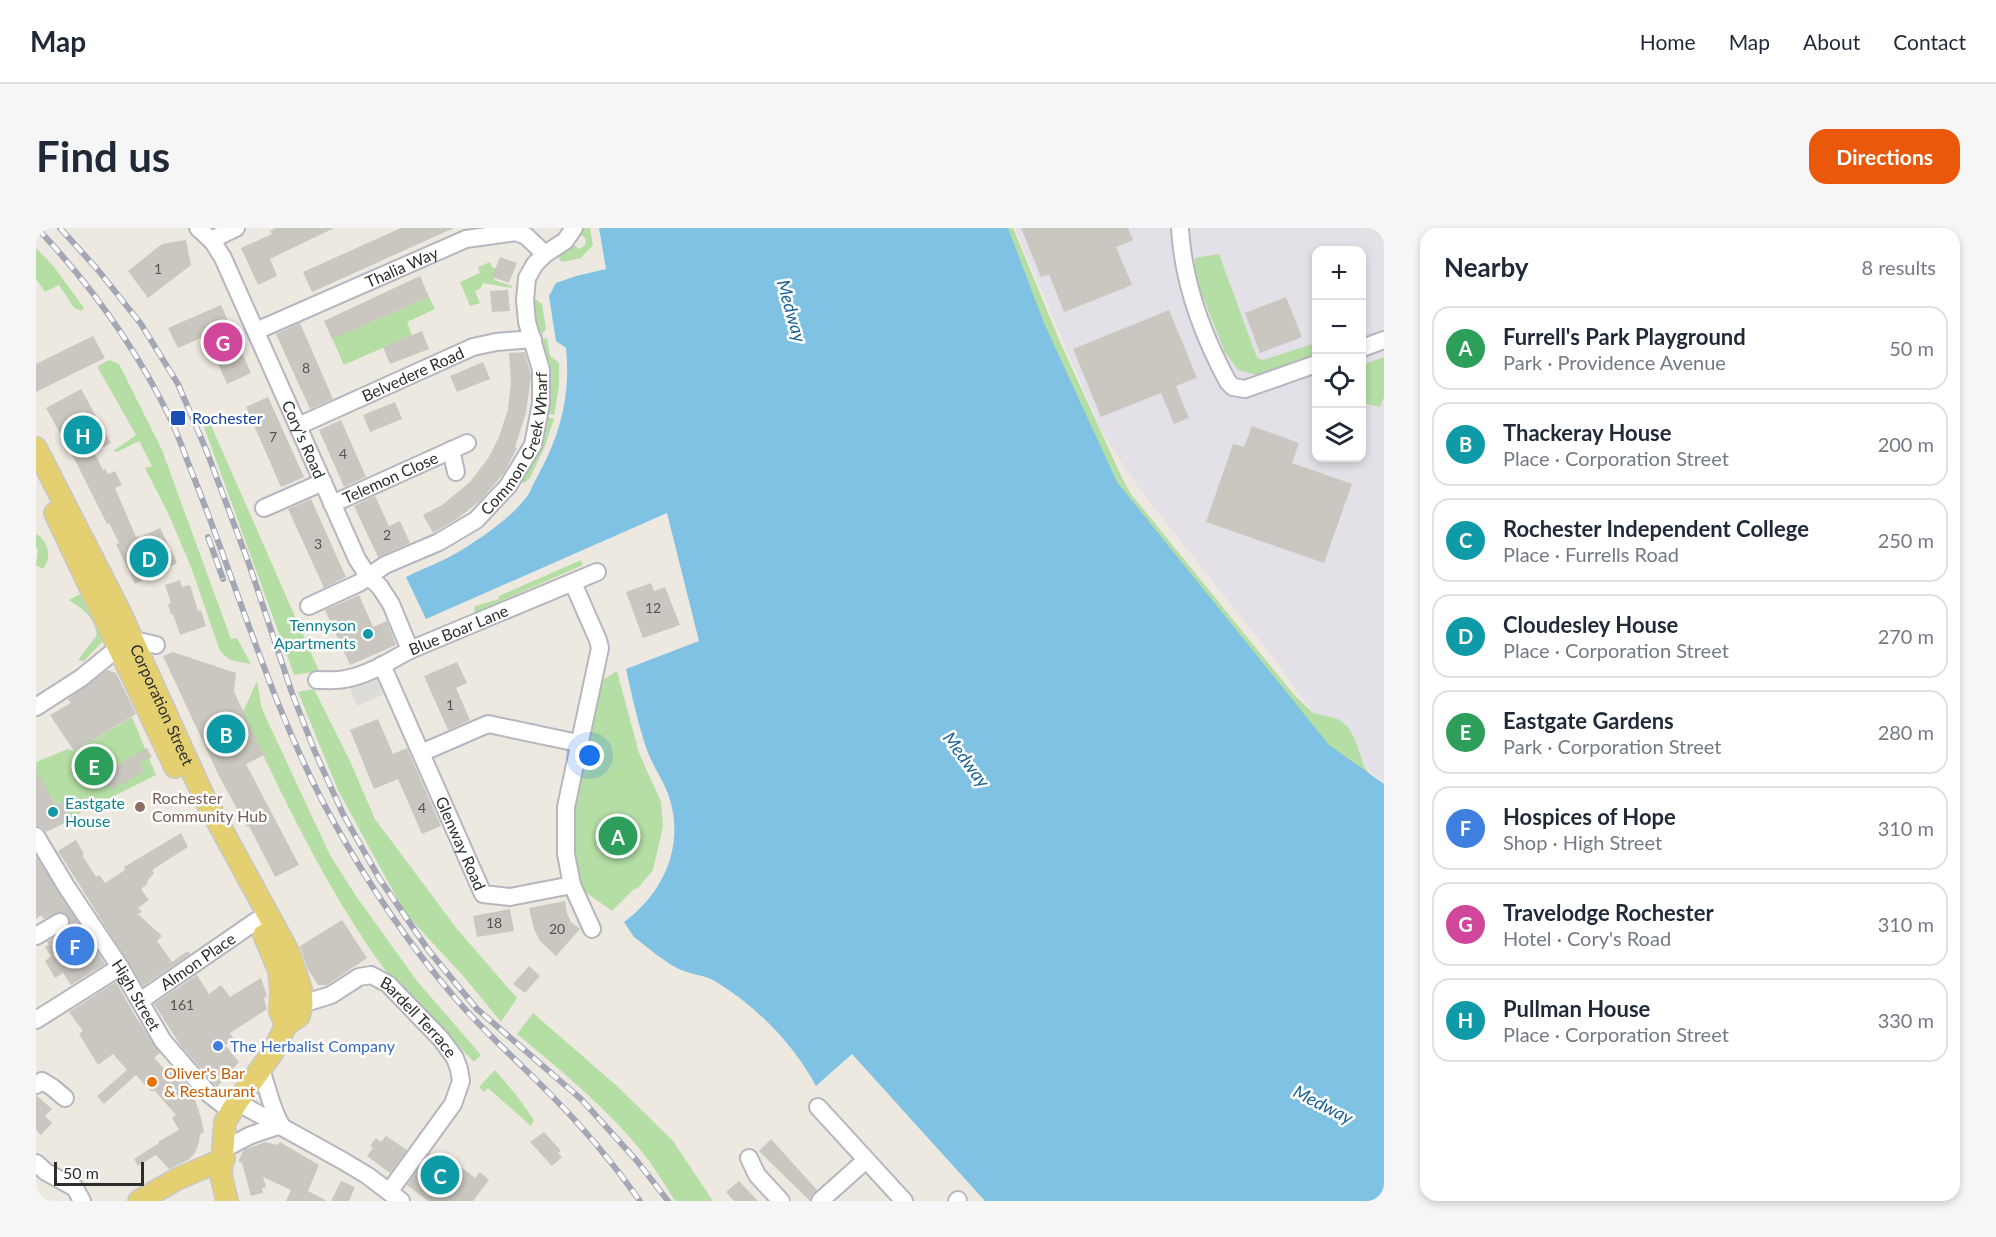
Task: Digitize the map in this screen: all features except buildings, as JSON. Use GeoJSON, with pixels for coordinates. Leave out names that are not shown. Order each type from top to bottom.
{"type":"FeatureCollection","features":[{"type":"Feature","properties":{"kind":"main road","name":"Corporation Street"},"geometry":{"type":"LineString","coordinates":[[36,448],[126,644],[198,812],[274,956],[279,970],[280,1012],[286,1025]]}},
{"type":"Feature","properties":{"kind":"main road","name":"Corporation Street"},"geometry":{"type":"LineString","coordinates":[[36,475],[203,795],[289,953],[300,982],[302,1004]]}},
{"type":"Feature","properties":{"kind":"main road"},"geometry":{"type":"LineString","coordinates":[[227,1201],[221,1175],[225,1122],[273,1052],[286,1025],[299,1016],[302,1004]]}},
{"type":"Feature","properties":{"kind":"main road"},"geometry":{"type":"LineString","coordinates":[[139,1201],[224,1154]]}},
{"type":"Feature","properties":{"kind":"main road"},"geometry":{"type":"LineString","coordinates":[[224,1154],[235,1175],[241,1201]]}},
{"type":"Feature","properties":{"kind":"street","name":"Cory's Road"},"geometry":{"type":"LineString","coordinates":[[198,228],[213,242],[223,258],[357,559],[391,604],[411,650]]}},
{"type":"Feature","properties":{"kind":"street"},"geometry":{"type":"LineString","coordinates":[[213,242],[217,237],[236,228]]}},
{"type":"Feature","properties":{"kind":"street","name":"Common Creek Wharf"},"geometry":{"type":"LineString","coordinates":[[309,606],[359,584],[385,565],[439,542],[476,520],[508,486],[533,446],[541,403],[541,370],[527,322],[525,300],[527,278],[535,264],[545,254],[565,241],[574,228]]}},
{"type":"Feature","properties":{"kind":"street"},"geometry":{"type":"LineString","coordinates":[[1180,228],[1183,257],[1191,294],[1207,338],[1228,382],[1233,387],[1245,389],[1312,366]]}},
{"type":"Feature","properties":{"kind":"street","name":"Thalia Way"},"geometry":{"type":"LineString","coordinates":[[256,331],[466,239],[516,232],[526,236],[545,254]]}},
{"type":"Feature","properties":{"kind":"street","name":"Belvedere Road"},"geometry":{"type":"LineString","coordinates":[[298,426],[472,347],[496,342],[533,339]]}},
{"type":"Feature","properties":{"kind":"street"},"geometry":{"type":"LineString","coordinates":[[1366,347],[1384,340]]}},
{"type":"Feature","properties":{"kind":"street","name":"Telemon Close"},"geometry":{"type":"LineString","coordinates":[[332,504],[467,443]]}},
{"type":"Feature","properties":{"kind":"street","name":"Telemon Close"},"geometry":{"type":"LineString","coordinates":[[451,450],[456,472]]}},
{"type":"Feature","properties":{"kind":"street"},"geometry":{"type":"LineString","coordinates":[[264,508],[322,482]]}},
{"type":"Feature","properties":{"kind":"street","name":"Blue Boar Lane"},"geometry":{"type":"LineString","coordinates":[[317,680],[346,679],[597,572]]}},
{"type":"Feature","properties":{"kind":"street"},"geometry":{"type":"LineString","coordinates":[[573,584],[600,648],[567,795],[564,819],[566,857],[572,885],[592,929]]}},
{"type":"Feature","properties":{"kind":"street"},"geometry":{"type":"LineString","coordinates":[[36,707],[81,678],[126,644],[156,645]]}},
{"type":"Feature","properties":{"kind":"street","name":"Glenway Road"},"geometry":{"type":"LineString","coordinates":[[382,665],[483,894],[510,897],[572,885]]}},
{"type":"Feature","properties":{"kind":"street"},"geometry":{"type":"LineString","coordinates":[[421,753],[488,724],[578,743]]}},
{"type":"Feature","properties":{"kind":"street","name":"High Street"},"geometry":{"type":"LineString","coordinates":[[38,846],[78,911],[120,967],[163,1041],[209,1094],[234,1107],[281,1125],[353,1166],[395,1196]]}},
{"type":"Feature","properties":{"kind":"street","name":"Almon Place"},"geometry":{"type":"LineString","coordinates":[[140,1001],[256,921]]}},
{"type":"Feature","properties":{"kind":"street"},"geometry":{"type":"LineString","coordinates":[[36,936],[60,922]]}},
{"type":"Feature","properties":{"kind":"street"},"geometry":{"type":"LineString","coordinates":[[36,1020],[120,967]]}},
{"type":"Feature","properties":{"kind":"street","name":"Bardell Terrace"},"geometry":{"type":"LineString","coordinates":[[302,1004],[331,995],[359,977],[371,975],[388,984],[453,1054],[460,1071],[460,1087],[451,1107],[395,1196]]}},
{"type":"Feature","properties":{"kind":"street"},"geometry":{"type":"LineString","coordinates":[[224,1154],[251,1135],[281,1125],[272,1109],[261,1070]]}},
{"type":"Feature","properties":{"kind":"street"},"geometry":{"type":"LineString","coordinates":[[36,1084],[42,1081],[65,1098]]}},
{"type":"Feature","properties":{"kind":"street"},"geometry":{"type":"LineString","coordinates":[[818,1107],[904,1201]]}},
{"type":"Feature","properties":{"kind":"street"},"geometry":{"type":"LineString","coordinates":[[749,1158],[757,1175],[782,1201]]}},
{"type":"Feature","properties":{"kind":"street"},"geometry":{"type":"LineString","coordinates":[[820,1201],[866,1160]]}},
{"type":"Feature","properties":{"kind":"street"},"geometry":{"type":"LineString","coordinates":[[36,1163],[46,1172],[75,1188],[82,1201]]}},
{"type":"Feature","properties":{"kind":"shaded area"},"geometry":{"type":"Polygon","coordinates":[[[1015,228],[1384,228],[1384,782],[1364,766],[1355,739],[1338,719],[1313,713],[1272,656],[1137,486],[1101,430],[1015,228]]]}},
{"type":"Feature","properties":{"kind":"shaded area"},"geometry":{"type":"Polygon","coordinates":[[[379,670],[389,692],[357,706],[348,684],[379,670]]]}},
{"type":"Feature","properties":{"kind":"green space"},"geometry":{"type":"Polygon","coordinates":[[[581,228],[590,228],[593,245],[581,258],[562,262],[559,259],[559,251],[573,244],[579,249],[585,245],[586,239],[580,234],[581,228]]]}},
{"type":"Feature","properties":{"kind":"green space"},"geometry":{"type":"Polygon","coordinates":[[[966,228],[1013,228],[1060,342],[1131,494],[1295,696],[1313,713],[1338,719],[1348,727],[1355,739],[1364,766],[1373,779],[1384,827],[1151,544],[966,228]]]}},
{"type":"Feature","properties":{"kind":"green space"},"geometry":{"type":"Polygon","coordinates":[[[36,248],[54,267],[84,308],[82,311],[74,308],[59,285],[45,292],[36,279],[36,248]]]}},
{"type":"Feature","properties":{"kind":"green space"},"geometry":{"type":"Polygon","coordinates":[[[1219,254],[1257,358],[1263,360],[1312,344],[1312,355],[1256,375],[1238,370],[1225,352],[1195,277],[1195,258],[1219,254]]]}},
{"type":"Feature","properties":{"kind":"green space"},"geometry":{"type":"Polygon","coordinates":[[[490,262],[492,267],[498,269],[494,280],[512,286],[512,288],[483,283],[481,288],[475,291],[480,303],[470,306],[460,282],[480,273],[478,267],[490,262]]]}},
{"type":"Feature","properties":{"kind":"green space"},"geometry":{"type":"Polygon","coordinates":[[[429,297],[435,309],[407,322],[412,335],[344,365],[332,338],[366,304],[374,321],[429,297]]]}},
{"type":"Feature","properties":{"kind":"green space"},"geometry":{"type":"Polygon","coordinates":[[[534,298],[542,304],[546,329],[542,334],[529,313],[535,306],[534,298]]]}},
{"type":"Feature","properties":{"kind":"green space"},"geometry":{"type":"Polygon","coordinates":[[[547,338],[550,356],[559,363],[559,386],[554,415],[545,413],[549,407],[551,390],[550,362],[545,359],[543,339],[547,338]]]}},
{"type":"Feature","properties":{"kind":"green space"},"geometry":{"type":"Polygon","coordinates":[[[1384,357],[1384,397],[1380,407],[1366,404],[1366,364],[1384,357]]]}},
{"type":"Feature","properties":{"kind":"green space"},"geometry":{"type":"Polygon","coordinates":[[[109,360],[119,364],[162,450],[231,639],[237,638],[251,664],[230,660],[220,651],[191,567],[168,513],[145,468],[152,466],[139,441],[117,452],[113,451],[136,435],[98,368],[99,365],[109,360]]]}},
{"type":"Feature","properties":{"kind":"green space"},"geometry":{"type":"Polygon","coordinates":[[[544,416],[554,419],[545,446],[530,478],[524,483],[517,479],[523,468],[530,466],[545,424],[544,416]]]}},
{"type":"Feature","properties":{"kind":"green space"},"geometry":{"type":"Polygon","coordinates":[[[203,418],[210,423],[319,671],[294,675],[204,427],[203,418]]]}},
{"type":"Feature","properties":{"kind":"green space"},"geometry":{"type":"Polygon","coordinates":[[[36,534],[44,541],[48,550],[48,560],[43,569],[36,565],[38,550],[36,534]]]}},
{"type":"Feature","properties":{"kind":"green space"},"geometry":{"type":"Polygon","coordinates":[[[581,560],[583,565],[474,613],[475,606],[499,599],[499,596],[581,560]]]}},
{"type":"Feature","properties":{"kind":"green space"},"geometry":{"type":"Polygon","coordinates":[[[82,593],[104,640],[84,661],[78,660],[97,635],[87,614],[69,600],[82,593]]]}},
{"type":"Feature","properties":{"kind":"green space"},"geometry":{"type":"Polygon","coordinates":[[[617,671],[639,753],[661,802],[663,826],[653,870],[638,888],[634,889],[612,911],[573,883],[572,807],[598,683],[617,671]]]}},
{"type":"Feature","properties":{"kind":"green space"},"geometry":{"type":"Polygon","coordinates":[[[257,681],[262,709],[330,855],[356,896],[417,981],[481,1055],[474,1062],[383,967],[353,924],[319,865],[243,712],[257,681]]]}},
{"type":"Feature","properties":{"kind":"green space"},"geometry":{"type":"Polygon","coordinates":[[[314,689],[350,761],[375,819],[457,929],[517,998],[501,1022],[465,978],[405,913],[338,790],[298,692],[314,689]]]}},
{"type":"Feature","properties":{"kind":"green space"},"geometry":{"type":"Polygon","coordinates":[[[132,717],[156,775],[72,817],[65,801],[56,805],[53,798],[48,796],[36,770],[36,762],[68,749],[74,751],[132,717]]]}},
{"type":"Feature","properties":{"kind":"green space"},"geometry":{"type":"Polygon","coordinates":[[[533,1013],[618,1087],[673,1141],[713,1201],[675,1201],[636,1144],[604,1110],[517,1034],[533,1013]]]}},
{"type":"Feature","properties":{"kind":"green space"},"geometry":{"type":"Polygon","coordinates":[[[495,1070],[534,1120],[531,1126],[488,1088],[484,1092],[479,1087],[495,1070]]]}},
{"type":"Feature","properties":{"kind":"water","name":"Medway"},"geometry":{"type":"Polygon","coordinates":[[[599,228],[1008,228],[1044,323],[1117,482],[1329,745],[1384,784],[1384,1201],[985,1201],[852,1054],[816,1086],[786,1042],[747,1003],[713,980],[675,967],[634,937],[624,922],[650,898],[667,868],[672,852],[674,818],[665,787],[647,750],[626,669],[699,641],[667,513],[426,619],[406,577],[460,551],[495,528],[530,492],[552,448],[562,416],[567,383],[566,348],[556,341],[549,296],[556,283],[606,269],[599,228]]]}},
{"type":"Feature","properties":{"kind":"tunnel"},"geometry":{"type":"LineString","coordinates":[[60,922],[75,913]]}},
{"type":"Feature","properties":{"kind":"railway"},"geometry":{"type":"LineString","coordinates":[[37,228],[57,249],[111,318],[157,392],[180,442],[274,694],[310,777],[359,865],[404,934],[438,978],[479,1024],[574,1119],[640,1201]]}},
{"type":"Feature","properties":{"kind":"railway"},"geometry":{"type":"LineString","coordinates":[[60,228],[98,270],[141,324],[178,384],[207,452],[249,564],[292,693],[315,752],[343,814],[379,878],[429,951],[477,1009],[581,1099],[637,1161],[668,1201]]}},
{"type":"Feature","properties":{"kind":"railway"},"geometry":{"type":"LineString","coordinates":[[208,537],[223,579]]}},
{"type":"Feature","properties":{"kind":"place","name":"Travelodge Rochester"},"geometry":{"type":"Point","coordinates":[223,342]}},
{"type":"Feature","properties":{"kind":"place","name":"Rochester"},"geometry":{"type":"Point","coordinates":[178,418]}},
{"type":"Feature","properties":{"kind":"place","name":"Pullman House"},"geometry":{"type":"Point","coordinates":[83,435]}},
{"type":"Feature","properties":{"kind":"place","name":"Cloudesley House"},"geometry":{"type":"Point","coordinates":[149,558]}},
{"type":"Feature","properties":{"kind":"place","name":"Tennyson Apartments"},"geometry":{"type":"Point","coordinates":[368,634]}},
{"type":"Feature","properties":{"kind":"place","name":"Thackeray House"},"geometry":{"type":"Point","coordinates":[226,734]}},
{"type":"Feature","properties":{"kind":"place","name":"Eastgate Gardens"},"geometry":{"type":"Point","coordinates":[94,766]}},
{"type":"Feature","properties":{"kind":"place","name":"Rochester Community Hub"},"geometry":{"type":"Point","coordinates":[140,807]}},
{"type":"Feature","properties":{"kind":"place","name":"Eastgate House"},"geometry":{"type":"Point","coordinates":[53,812]}},
{"type":"Feature","properties":{"kind":"place","name":"Furrell's Park Playground"},"geometry":{"type":"Point","coordinates":[618,836]}},
{"type":"Feature","properties":{"kind":"place","name":"Hospices of Hope"},"geometry":{"type":"Point","coordinates":[75,946]}},
{"type":"Feature","properties":{"kind":"place","name":"The Herbalist Company"},"geometry":{"type":"Point","coordinates":[218,1046]}},
{"type":"Feature","properties":{"kind":"place","name":"Oliver's Bar & Restaurant"},"geometry":{"type":"Point","coordinates":[152,1082]}},
{"type":"Feature","properties":{"kind":"place","name":"Rochester Independent College"},"geometry":{"type":"Point","coordinates":[440,1175]}}]}
